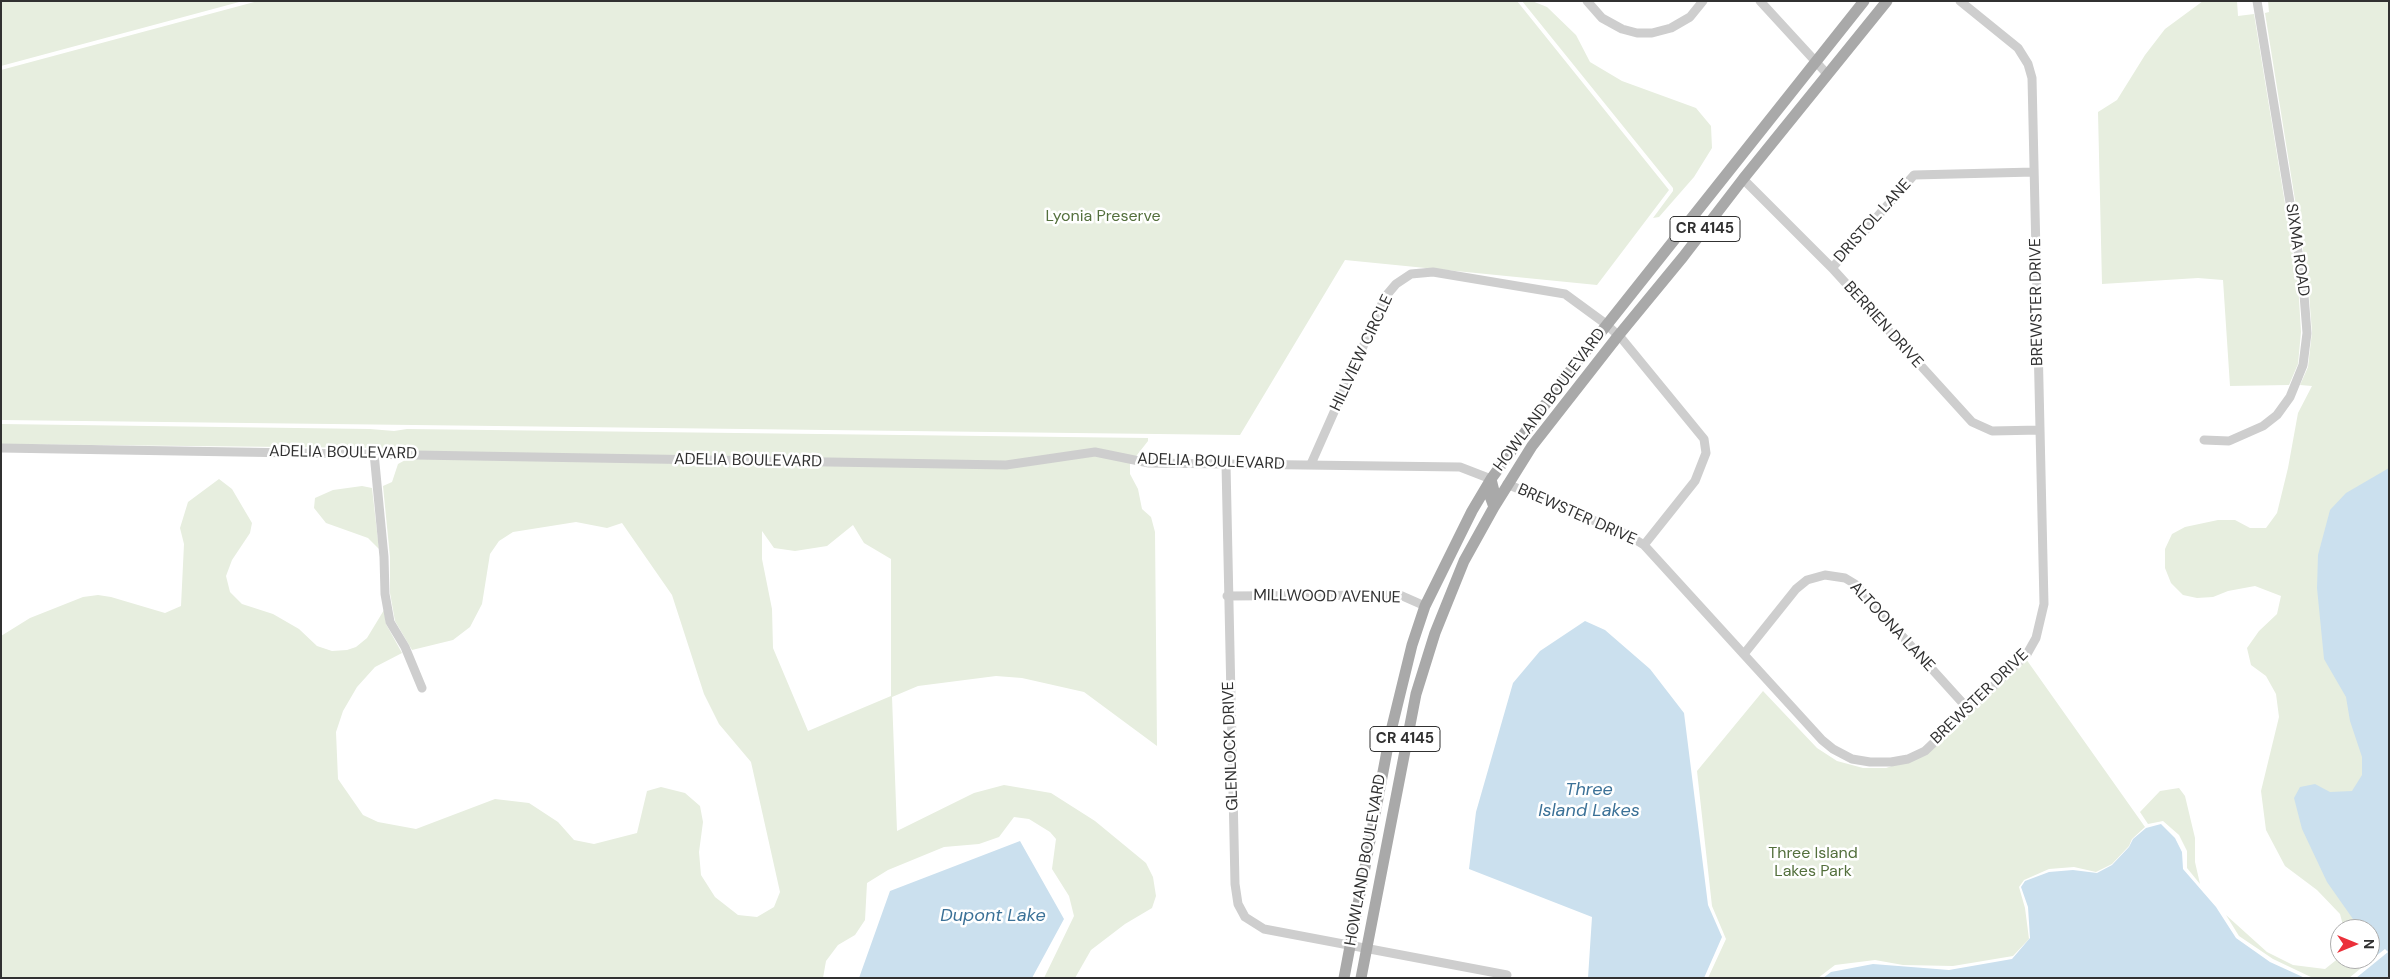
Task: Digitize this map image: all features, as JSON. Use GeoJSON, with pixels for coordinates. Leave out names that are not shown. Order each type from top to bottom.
{"type":"FeatureCollection","features":[{"type":"Feature","properties":{"kind":"main road","name":"HOWLAND BOULEVARD"},"geometry":{"type":"LineString","coordinates":[[1344,978],[1398,700],[1426,606],[1454,545],[1491,480],[1606,324],[1864,1]]}},
{"type":"Feature","properties":{"kind":"main road","name":"HOWLAND BOULEVARD"},"geometry":{"type":"LineString","coordinates":[[1361,978],[1416,694],[1435,633],[1464,561],[1507,484],[1532,446],[1743,179],[1887,1]]}},
{"type":"Feature","properties":{"kind":"main road"},"geometry":{"type":"LineString","coordinates":[[1491,480],[1494,491],[1490,496],[1494,507]]}},
{"type":"Feature","properties":{"kind":"street"},"geometry":{"type":"LineString","coordinates":[[1587,1],[1602,18],[1622,29],[1637,33],[1652,33],[1671,28],[1690,16],[1703,1]]}},
{"type":"Feature","properties":{"kind":"street"},"geometry":{"type":"LineString","coordinates":[[1760,1],[1828,75]]}},
{"type":"Feature","properties":{"kind":"street","name":"BREWSTER DRIVE"},"geometry":{"type":"LineString","coordinates":[[1507,484],[1628,535],[1644,545],[1822,740],[1852,758],[1870,762],[1890,762],[1908,758],[1925,751],[2027,654],[2036,638],[2043,618],[2044,604],[2032,78],[2028,64],[2018,48],[1960,1]]}},
{"type":"Feature","properties":{"kind":"street","name":"SIXMA ROAD"},"geometry":{"type":"LineString","coordinates":[[2204,440],[2229,441],[2263,426],[2277,415],[2290,397],[2303,365],[2306,332],[2303,282],[2257,1]]}},
{"type":"Feature","properties":{"kind":"street","name":"DRISTOL LANE"},"geometry":{"type":"LineString","coordinates":[[1832,268],[1914,175],[2034,172]]}},
{"type":"Feature","properties":{"kind":"street","name":"BERRIEN DRIVE"},"geometry":{"type":"LineString","coordinates":[[1743,179],[1832,268],[1972,422],[1992,431],[2040,430]]}},
{"type":"Feature","properties":{"kind":"street","name":"HILLVIEW CIRCLE"},"geometry":{"type":"LineString","coordinates":[[1311,464],[1385,297],[1396,284],[1410,274],[1432,272],[1565,294],[1606,324],[1618,336]]}},
{"type":"Feature","properties":{"kind":"street"},"geometry":{"type":"LineString","coordinates":[[1618,336],[1704,439],[1706,453],[1695,480],[1644,545]]}},
{"type":"Feature","properties":{"kind":"street","name":"ADELIA BOULEVARD"},"geometry":{"type":"LineString","coordinates":[[1,448],[374,453],[694,459],[725,462],[1006,466],[1095,452],[1149,463],[1460,467],[1491,480]]}},
{"type":"Feature","properties":{"kind":"street"},"geometry":{"type":"LineString","coordinates":[[374,453],[384,557],[385,594],[390,622],[405,647],[422,688]]}},
{"type":"Feature","properties":{"kind":"street","name":"GLENLOCK DRIVE"},"geometry":{"type":"LineString","coordinates":[[1226,464],[1227,596],[1235,884],[1238,904],[1245,917],[1264,929],[1507,975]]}},
{"type":"Feature","properties":{"kind":"street","name":"ALTOONA LANE"},"geometry":{"type":"LineString","coordinates":[[1744,654],[1796,589],[1807,580],[1825,576],[1845,578],[1855,584],[1969,710]]}},
{"type":"Feature","properties":{"kind":"street","name":"MILLWOOD AVENUE"},"geometry":{"type":"LineString","coordinates":[[1227,596],[1400,595],[1426,606]]}},
{"type":"Feature","properties":{"kind":"green space"},"geometry":{"type":"Polygon","coordinates":[[[1,1],[243,1],[1,66],[1,1]]]}},
{"type":"Feature","properties":{"kind":"green space","name":"Lyonia Preserve"},"geometry":{"type":"Polygon","coordinates":[[[258,1],[1517,1],[1669,190],[1597,285],[1345,260],[1240,435],[1,420],[1,70],[258,1]]]}},
{"type":"Feature","properties":{"kind":"green space"},"geometry":{"type":"Polygon","coordinates":[[[1522,1],[1532,1],[1547,7],[1576,35],[1590,62],[1622,81],[1696,108],[1711,126],[1712,148],[1694,177],[1659,217],[1653,218],[1673,191],[1673,188],[1522,1]]]}},
{"type":"Feature","properties":{"kind":"green space"},"geometry":{"type":"Polygon","coordinates":[[[2203,1],[2237,1],[2238,16],[2254,14],[2298,283],[2301,332],[2298,364],[2289,385],[2230,386],[2223,280],[2198,278],[2102,284],[2098,112],[2117,100],[2145,55],[2165,29],[2203,1]]]}},
{"type":"Feature","properties":{"kind":"green space"},"geometry":{"type":"Polygon","coordinates":[[[2268,1],[2389,1],[2389,511],[2370,646],[2358,919],[2341,919],[2340,914],[2317,890],[2285,866],[2266,830],[2261,791],[2279,717],[2276,694],[2266,676],[2251,665],[2247,648],[2259,631],[2277,614],[2281,596],[2255,586],[2228,591],[2213,597],[2197,598],[2183,595],[2171,583],[2165,568],[2165,549],[2172,534],[2185,527],[2218,520],[2235,520],[2250,528],[2266,528],[2277,513],[2288,468],[2298,413],[2312,386],[2300,385],[2308,367],[2312,332],[2308,281],[2265,13],[2269,12],[2268,1]]]}},
{"type":"Feature","properties":{"kind":"green space"},"geometry":{"type":"Polygon","coordinates":[[[1,424],[370,429],[394,431],[407,429],[1148,438],[1148,441],[1130,464],[1130,474],[1138,489],[1142,509],[1151,517],[1155,532],[1157,746],[1084,692],[1022,678],[996,676],[918,686],[892,697],[897,831],[974,793],[1004,785],[1051,793],[1095,821],[1146,863],[1153,877],[1156,896],[1152,908],[1125,924],[1091,950],[1075,978],[1044,978],[1074,916],[1069,896],[1052,869],[1056,839],[1050,832],[1029,819],[1014,817],[999,837],[979,844],[944,847],[888,870],[867,883],[865,920],[855,935],[838,945],[826,961],[823,978],[1,978],[1,636],[30,618],[83,597],[98,595],[111,597],[165,613],[181,606],[184,544],[180,528],[188,502],[219,479],[232,489],[252,523],[250,533],[232,560],[226,576],[230,592],[242,604],[273,614],[299,629],[317,646],[332,651],[356,647],[367,638],[384,610],[386,624],[402,653],[375,667],[357,687],[343,711],[336,732],[338,779],[363,815],[378,822],[416,829],[495,799],[529,803],[558,822],[574,840],[594,844],[637,833],[647,791],[661,787],[685,793],[700,806],[703,822],[699,852],[701,875],[715,897],[738,915],[757,917],[774,907],[780,892],[751,762],[719,724],[704,694],[672,595],[622,523],[607,528],[576,522],[513,532],[499,541],[490,554],[482,604],[470,627],[453,640],[412,650],[395,621],[390,593],[390,557],[383,486],[392,482],[398,464],[409,458],[380,456],[379,448],[1,444],[1,424]],[[853,525],[827,546],[795,551],[774,548],[762,531],[762,559],[772,609],[773,648],[808,731],[891,696],[891,559],[864,543],[853,525]]]}},
{"type":"Feature","properties":{"kind":"green space"},"geometry":{"type":"Polygon","coordinates":[[[362,486],[372,488],[379,549],[368,538],[326,523],[314,508],[315,498],[333,490],[362,486]]]}},
{"type":"Feature","properties":{"kind":"green space","name":"Three Island Lakes Park"},"geometry":{"type":"Polygon","coordinates":[[[2026,659],[2145,827],[2132,839],[2129,846],[2112,864],[2096,872],[2074,867],[2049,869],[2024,880],[2019,887],[2025,908],[2029,939],[2013,956],[1953,966],[1903,965],[1875,960],[1835,965],[1818,978],[1708,978],[1726,939],[1712,906],[1697,771],[1763,691],[1817,748],[1837,761],[1863,768],[1886,768],[1907,761],[2026,659]]]}},
{"type":"Feature","properties":{"kind":"green space"},"geometry":{"type":"Polygon","coordinates":[[[2179,788],[2185,796],[2195,838],[2195,862],[2200,884],[2187,868],[2187,851],[2179,835],[2163,821],[2148,824],[2140,812],[2160,791],[2179,788]]]}},
{"type":"Feature","properties":{"kind":"green space"},"geometry":{"type":"Polygon","coordinates":[[[2226,915],[2267,952],[2293,965],[2325,969],[2330,965],[2330,969],[2360,969],[2349,978],[2313,978],[2273,959],[2239,936],[2226,915]]]}},
{"type":"Feature","properties":{"kind":"water"},"geometry":{"type":"Polygon","coordinates":[[[2389,468],[2389,978],[2356,978],[2367,969],[2380,969],[2380,958],[2388,952],[2385,949],[2380,953],[2380,919],[2353,919],[2327,882],[2302,829],[2294,798],[2300,787],[2315,784],[2330,792],[2352,791],[2362,775],[2362,757],[2350,721],[2346,697],[2324,659],[2317,588],[2318,555],[2330,510],[2346,493],[2389,468]]]}},
{"type":"Feature","properties":{"kind":"water","name":"Three Island Lakes"},"geometry":{"type":"Polygon","coordinates":[[[1585,621],[1605,630],[1650,669],[1684,713],[1708,905],[1722,937],[1704,978],[1588,978],[1592,917],[1469,869],[1476,812],[1513,683],[1540,651],[1585,621]]]}},
{"type":"Feature","properties":{"kind":"water"},"geometry":{"type":"Polygon","coordinates":[[[2161,824],[2175,838],[2182,852],[2183,869],[2216,907],[2236,938],[2270,962],[2305,978],[1823,978],[1831,972],[1873,964],[1949,970],[2012,959],[2030,938],[2028,907],[2021,887],[2025,881],[2049,872],[2073,870],[2097,873],[2112,865],[2129,847],[2133,839],[2146,828],[2161,824]]]}},
{"type":"Feature","properties":{"kind":"water","name":"Dupont Lake"},"geometry":{"type":"Polygon","coordinates":[[[1020,841],[1064,919],[1032,978],[859,978],[890,891],[1020,841]]]}}]}
